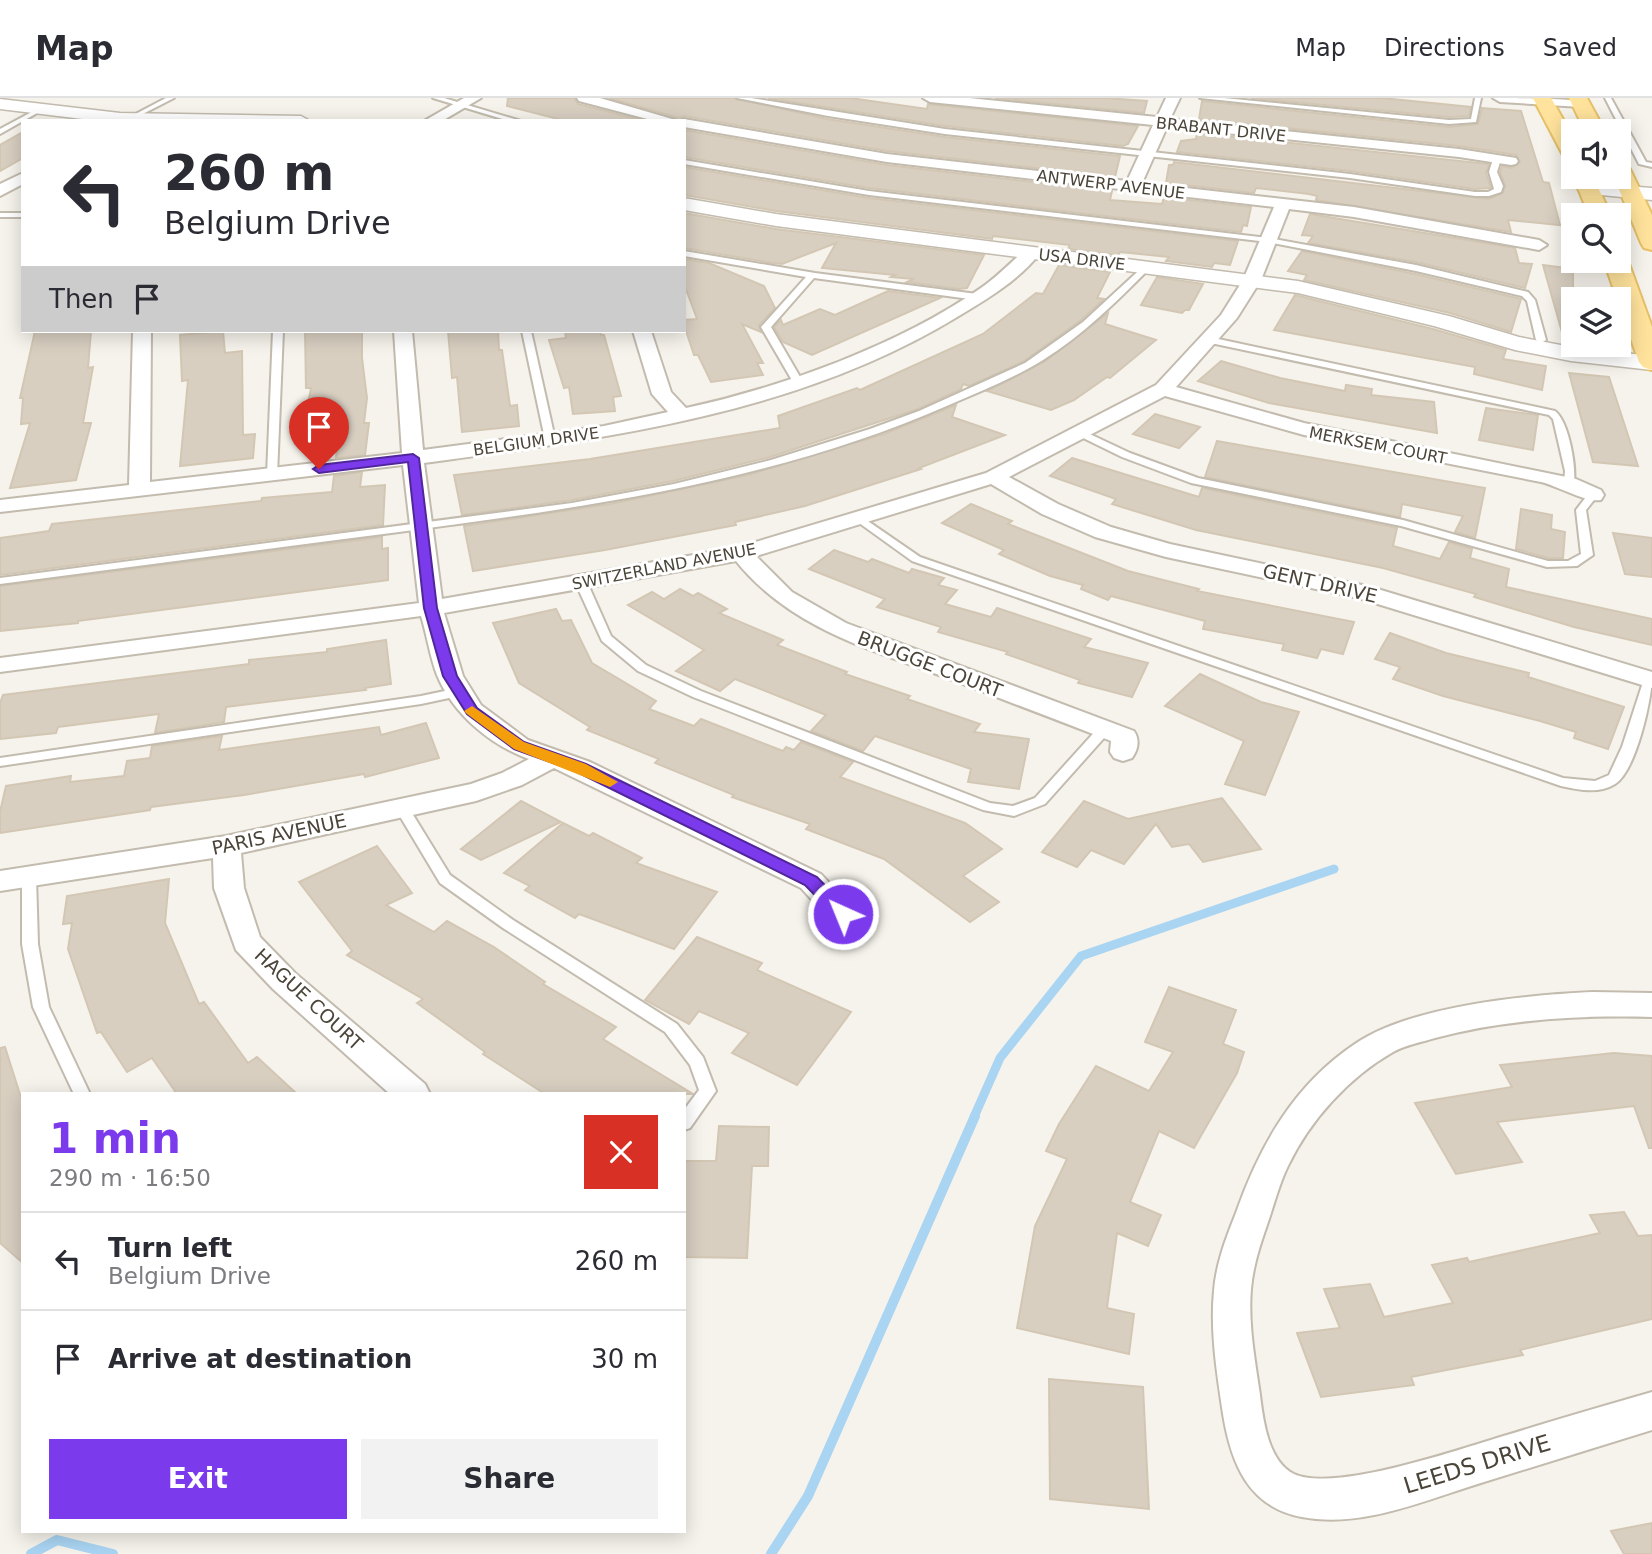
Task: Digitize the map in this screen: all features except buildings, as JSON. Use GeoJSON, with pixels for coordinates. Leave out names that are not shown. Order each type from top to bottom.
{"type":"FeatureCollection","features":[{"type":"Feature","properties":{"kind":"main road"},"geometry":{"type":"LineString","coordinates":[[1543,100],[1561,133]]}},
{"type":"Feature","properties":{"kind":"main road"},"geometry":{"type":"LineString","coordinates":[[1579,100],[1589,119]]}},
{"type":"Feature","properties":{"kind":"main road"},"geometry":{"type":"LineString","coordinates":[[1642,193],[1652,243]]}},
{"type":"Feature","properties":{"kind":"main road"},"geometry":{"type":"LineString","coordinates":[[1620,273],[1651,357]]}},
{"type":"Feature","properties":{"kind":"street"},"geometry":{"type":"LineString","coordinates":[[584,98],[664,119]]}},
{"type":"Feature","properties":{"kind":"street","name":"BRABANT DRIVE"},"geometry":{"type":"LineString","coordinates":[[930,98],[1504,160]]}},
{"type":"Feature","properties":{"kind":"street"},"geometry":{"type":"LineString","coordinates":[[1132,187],[1173,98]]}},
{"type":"Feature","properties":{"kind":"street"},"geometry":{"type":"LineString","coordinates":[[1500,98],[1579,100]]}},
{"type":"Feature","properties":{"kind":"street"},"geometry":{"type":"LineString","coordinates":[[435,119],[468,101]]}},
{"type":"Feature","properties":{"kind":"street"},"geometry":{"type":"LineString","coordinates":[[0,104],[122,119]]}},
{"type":"Feature","properties":{"kind":"street","name":"ANTWERP AVENUE"},"geometry":{"type":"LineString","coordinates":[[686,123],[887,158],[1413,221],[1539,245]]}},
{"type":"Feature","properties":{"kind":"street"},"geometry":{"type":"LineString","coordinates":[[0,191],[21,178]]}},
{"type":"Feature","properties":{"kind":"street"},"geometry":{"type":"LineString","coordinates":[[1620,189],[1642,193]]}},
{"type":"Feature","properties":{"kind":"street","name":"USA DRIVE"},"geometry":{"type":"LineString","coordinates":[[686,204],[776,220],[1252,280],[1361,300],[1515,343],[1571,354],[1651,357]]}},
{"type":"Feature","properties":{"kind":"street","name":"SWITZERLAND AVENUE"},"geometry":{"type":"LineString","coordinates":[[0,665],[431,608],[742,553],[993,477],[1163,389],[1228,318],[1252,280],[1283,204]]}},
{"type":"Feature","properties":{"kind":"street","name":"BELGIUM DRIVE"},"geometry":{"type":"LineString","coordinates":[[0,506],[413,458],[604,432],[750,400],[887,348],[977,298],[1023,264],[1032,253]]}},
{"type":"Feature","properties":{"kind":"street","name":"USA DRIVE"},"geometry":{"type":"LineString","coordinates":[[1476,332],[1561,342]]}},
{"type":"Feature","properties":{"kind":"street"},"geometry":{"type":"LineString","coordinates":[[139,490],[142,333]]}},
{"type":"Feature","properties":{"kind":"street"},"geometry":{"type":"LineString","coordinates":[[403,333],[413,458],[431,608],[450,676],[472,711],[519,746],[581,768],[811,881],[843,914]]}},
{"type":"Feature","properties":{"kind":"street"},"geometry":{"type":"LineString","coordinates":[[643,333],[662,394],[680,414]]}},
{"type":"Feature","properties":{"kind":"street"},"geometry":{"type":"LineString","coordinates":[[1631,353],[1651,357]]}},
{"type":"Feature","properties":{"kind":"street","name":"MERKSEM COURT"},"geometry":{"type":"LineString","coordinates":[[1163,389],[1246,416],[1307,432],[1569,483],[1593,495]]}},
{"type":"Feature","properties":{"kind":"street","name":"GENT DRIVE"},"geometry":{"type":"LineString","coordinates":[[993,477],[1050,509],[1103,532],[1166,550],[1363,592],[1651,680]]}},
{"type":"Feature","properties":{"kind":"street","name":"BRUGGE COURT"},"geometry":{"type":"LineString","coordinates":[[742,553],[767,585],[807,612],[851,634],[1125,737],[1123,752]]}},
{"type":"Feature","properties":{"kind":"street","name":"PARIS AVENUE"},"geometry":{"type":"LineString","coordinates":[[0,881],[226,846],[476,792],[512,779],[551,758]]}},
{"type":"Feature","properties":{"kind":"street","name":"HAGUE COURT"},"geometry":{"type":"LineString","coordinates":[[226,846],[229,888],[247,942],[284,981],[411,1092]]}},
{"type":"Feature","properties":{"kind":"street","name":"LEEDS DRIVE"},"geometry":{"type":"LineString","coordinates":[[1652,1005],[1622,1003],[1542,1007],[1448,1022],[1383,1042],[1338,1075],[1297,1121],[1273,1159],[1247,1224],[1233,1280],[1234,1352],[1244,1421],[1258,1464],[1279,1488],[1299,1497],[1351,1498],[1390,1490],[1652,1411]]}},
{"type":"Feature","properties":{"kind":"lane"},"geometry":{"type":"LineString","coordinates":[[122,119],[171,98]]}},
{"type":"Feature","properties":{"kind":"lane"},"geometry":{"type":"LineString","coordinates":[[436,98],[468,101],[513,119]]}},
{"type":"Feature","properties":{"kind":"lane"},"geometry":{"type":"LineString","coordinates":[[740,98],[854,119],[1489,194],[1498,190],[1493,173],[1504,160]]}},
{"type":"Feature","properties":{"kind":"lane"},"geometry":{"type":"LineString","coordinates":[[1203,98],[1449,122],[1474,121],[1478,98]]}},
{"type":"Feature","properties":{"kind":"lane"},"geometry":{"type":"LineString","coordinates":[[1608,98],[1643,164],[1652,165]]}},
{"type":"Feature","properties":{"kind":"lane"},"geometry":{"type":"LineString","coordinates":[[23,119],[43,108]]}},
{"type":"Feature","properties":{"kind":"lane"},"geometry":{"type":"LineString","coordinates":[[0,132],[21,120]]}},
{"type":"Feature","properties":{"kind":"lane"},"geometry":{"type":"LineString","coordinates":[[686,162],[882,194],[1268,240],[1513,289],[1531,300],[1541,340]]}},
{"type":"Feature","properties":{"kind":"lane"},"geometry":{"type":"LineString","coordinates":[[0,215],[21,215]]}},
{"type":"Feature","properties":{"kind":"lane"},"geometry":{"type":"LineString","coordinates":[[686,253],[811,276],[977,298]]}},
{"type":"Feature","properties":{"kind":"lane"},"geometry":{"type":"LineString","coordinates":[[0,581],[421,528],[660,491],[743,472],[859,437],[945,404],[1044,356],[1082,329],[1146,267]]}},
{"type":"Feature","properties":{"kind":"lane"},"geometry":{"type":"LineString","coordinates":[[798,382],[766,327],[811,276]]}},
{"type":"Feature","properties":{"kind":"lane"},"geometry":{"type":"LineString","coordinates":[[272,474],[278,333]]}},
{"type":"Feature","properties":{"kind":"lane"},"geometry":{"type":"LineString","coordinates":[[526,333],[550,439]]}},
{"type":"Feature","properties":{"kind":"lane"},"geometry":{"type":"LineString","coordinates":[[1209,340],[1552,413],[1559,418],[1570,471],[1569,483]]}},
{"type":"Feature","properties":{"kind":"lane"},"geometry":{"type":"LineString","coordinates":[[1079,432],[1136,459],[1195,481],[1414,526],[1547,564],[1580,562],[1587,555],[1581,510],[1593,495]]}},
{"type":"Feature","properties":{"kind":"lane"},"geometry":{"type":"LineString","coordinates":[[859,518],[916,559],[1561,782],[1583,786],[1602,784],[1615,777],[1623,764],[1651,680]]}},
{"type":"Feature","properties":{"kind":"lane"},"geometry":{"type":"LineString","coordinates":[[581,582],[606,638],[623,655],[642,668],[697,694],[988,807],[1014,811],[1040,801],[1105,729]]}},
{"type":"Feature","properties":{"kind":"lane"},"geometry":{"type":"LineString","coordinates":[[0,762],[421,700],[459,692]]}},
{"type":"Feature","properties":{"kind":"lane"},"geometry":{"type":"LineString","coordinates":[[402,808],[446,879],[509,924],[671,1028],[698,1062],[708,1091],[686,1120]]}},
{"type":"Feature","properties":{"kind":"lane"},"geometry":{"type":"LineString","coordinates":[[29,877],[30,944],[41,1007],[81,1092]]}},
{"type":"Feature","properties":{"kind":"waterway"},"geometry":{"type":"LineString","coordinates":[[974,1117],[1000,1058],[1081,956],[1334,869]]}},
{"type":"Feature","properties":{"kind":"waterway"},"geometry":{"type":"LineString","coordinates":[[771,1554],[808,1496],[975,1116]]}},
{"type":"Feature","properties":{"kind":"waterway"},"geometry":{"type":"LineString","coordinates":[[31,1554],[57,1540],[113,1554]]}},
{"type":"Feature","properties":{"kind":"slow traffic"},"geometry":{"type":"LineString","coordinates":[[472,711],[519,746],[581,768],[610,782]]}},
{"type":"Feature","properties":{"kind":"route"},"geometry":{"type":"LineString","coordinates":[[319,469],[413,458],[431,608],[438,641],[450,676],[472,711],[519,746],[581,768],[811,881],[843,914]]}}]}
